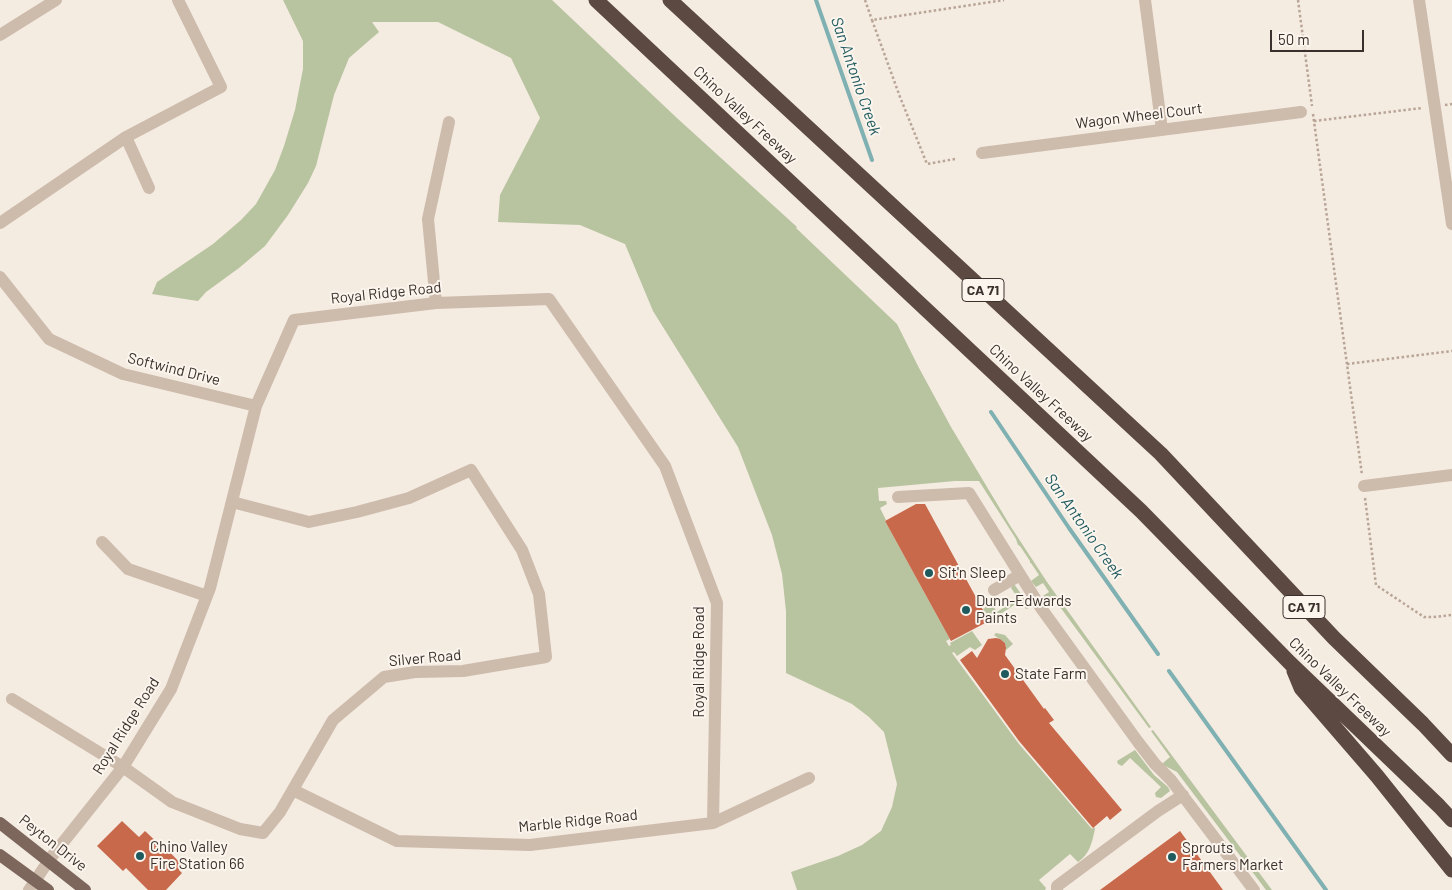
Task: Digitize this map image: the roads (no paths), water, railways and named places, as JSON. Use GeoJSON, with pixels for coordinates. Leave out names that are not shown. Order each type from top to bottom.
{"type":"FeatureCollection","features":[{"type":"Feature","properties":{"kind":"highway","name":"Chino Valley Freeway"},"geometry":{"type":"LineString","coordinates":[[596,0],[1141,511],[1290,663],[1452,820]]}},
{"type":"Feature","properties":{"kind":"highway","name":"Chino Valley Freeway"},"geometry":{"type":"LineString","coordinates":[[670,0],[1161,454],[1334,638],[1423,724],[1452,755]]}},
{"type":"Feature","properties":{"kind":"highway"},"geometry":{"type":"LineString","coordinates":[[1290,663],[1301,688],[1377,776],[1452,870]]}},
{"type":"Feature","properties":{"kind":"highway"},"geometry":{"type":"LineString","coordinates":[[1423,724],[1452,738]]}},
{"type":"Feature","properties":{"kind":"main road","name":"Peyton Drive"},"geometry":{"type":"LineString","coordinates":[[0,823],[85,890]]}},
{"type":"Feature","properties":{"kind":"main road"},"geometry":{"type":"LineString","coordinates":[[0,855],[32,885],[48,890]]}},
{"type":"Feature","properties":{"kind":"street"},"geometry":{"type":"LineString","coordinates":[[0,35],[56,0]]}},
{"type":"Feature","properties":{"kind":"street"},"geometry":{"type":"LineString","coordinates":[[0,223],[126,137],[220,87],[178,0]]}},
{"type":"Feature","properties":{"kind":"street"},"geometry":{"type":"LineString","coordinates":[[1145,0],[1162,130]]}},
{"type":"Feature","properties":{"kind":"street"},"geometry":{"type":"LineString","coordinates":[[1420,0],[1452,224]]}},
{"type":"Feature","properties":{"kind":"street","name":"Wagon Wheel Court"},"geometry":{"type":"LineString","coordinates":[[982,154],[1300,112]]}},
{"type":"Feature","properties":{"kind":"street"},"geometry":{"type":"LineString","coordinates":[[436,303],[428,219],[449,122]]}},
{"type":"Feature","properties":{"kind":"street"},"geometry":{"type":"LineString","coordinates":[[126,137],[149,188]]}},
{"type":"Feature","properties":{"kind":"street","name":"Softwind Drive"},"geometry":{"type":"LineString","coordinates":[[0,277],[49,339],[123,374],[256,406]]}},
{"type":"Feature","properties":{"kind":"street","name":"Royal Ridge Road"},"geometry":{"type":"LineString","coordinates":[[32,885],[49,860],[123,767],[171,689],[207,596],[256,406],[294,320],[436,303],[549,299],[665,466],[717,603],[713,823]]}},
{"type":"Feature","properties":{"kind":"street","name":"Silver Road"},"geometry":{"type":"LineString","coordinates":[[123,767],[172,802],[240,830],[263,833],[280,812],[333,720],[384,677],[415,672],[463,671],[546,657],[539,594],[522,550],[471,470],[409,498],[309,522],[232,502]]}},
{"type":"Feature","properties":{"kind":"street"},"geometry":{"type":"LineString","coordinates":[[1364,486],[1452,475]]}},
{"type":"Feature","properties":{"kind":"street"},"geometry":{"type":"LineString","coordinates":[[898,497],[969,493],[1041,608],[1155,764],[1172,780],[1254,890]]}},
{"type":"Feature","properties":{"kind":"street"},"geometry":{"type":"LineString","coordinates":[[102,542],[128,569],[207,596]]}},
{"type":"Feature","properties":{"kind":"street"},"geometry":{"type":"LineString","coordinates":[[994,590],[1020,575]]}},
{"type":"Feature","properties":{"kind":"street"},"geometry":{"type":"LineString","coordinates":[[12,699],[123,767]]}},
{"type":"Feature","properties":{"kind":"street","name":"Marble Ridge Road"},"geometry":{"type":"LineString","coordinates":[[293,790],[397,841],[530,844],[713,823],[809,778]]}},
{"type":"Feature","properties":{"kind":"street"},"geometry":{"type":"LineString","coordinates":[[1057,890],[1057,886],[1182,795]]}},
{"type":"Feature","properties":{"kind":"waterway","name":"San Antonio Creek"},"geometry":{"type":"LineString","coordinates":[[816,0],[872,160]]}},
{"type":"Feature","properties":{"kind":"waterway","name":"San Antonio Creek"},"geometry":{"type":"LineString","coordinates":[[991,412],[1069,528],[1158,654]]}},
{"type":"Feature","properties":{"kind":"waterway","name":"San Antonio Creek"},"geometry":{"type":"LineString","coordinates":[[1169,671],[1326,890]]}},
{"type":"Feature","properties":{"kind":"place","name":"Sit'n Sleep"},"geometry":{"type":"Point","coordinates":[929,573]}},
{"type":"Feature","properties":{"kind":"place","name":"Dunn-Edwards Paints"},"geometry":{"type":"Point","coordinates":[966,610]}},
{"type":"Feature","properties":{"kind":"place","name":"State Farm"},"geometry":{"type":"Point","coordinates":[1005,674]}},
{"type":"Feature","properties":{"kind":"place","name":"Chino Valley Fire Station 66"},"geometry":{"type":"Point","coordinates":[140,856]}},
{"type":"Feature","properties":{"kind":"place","name":"Sprouts Farmers Market"},"geometry":{"type":"Point","coordinates":[1172,857]}}]}
